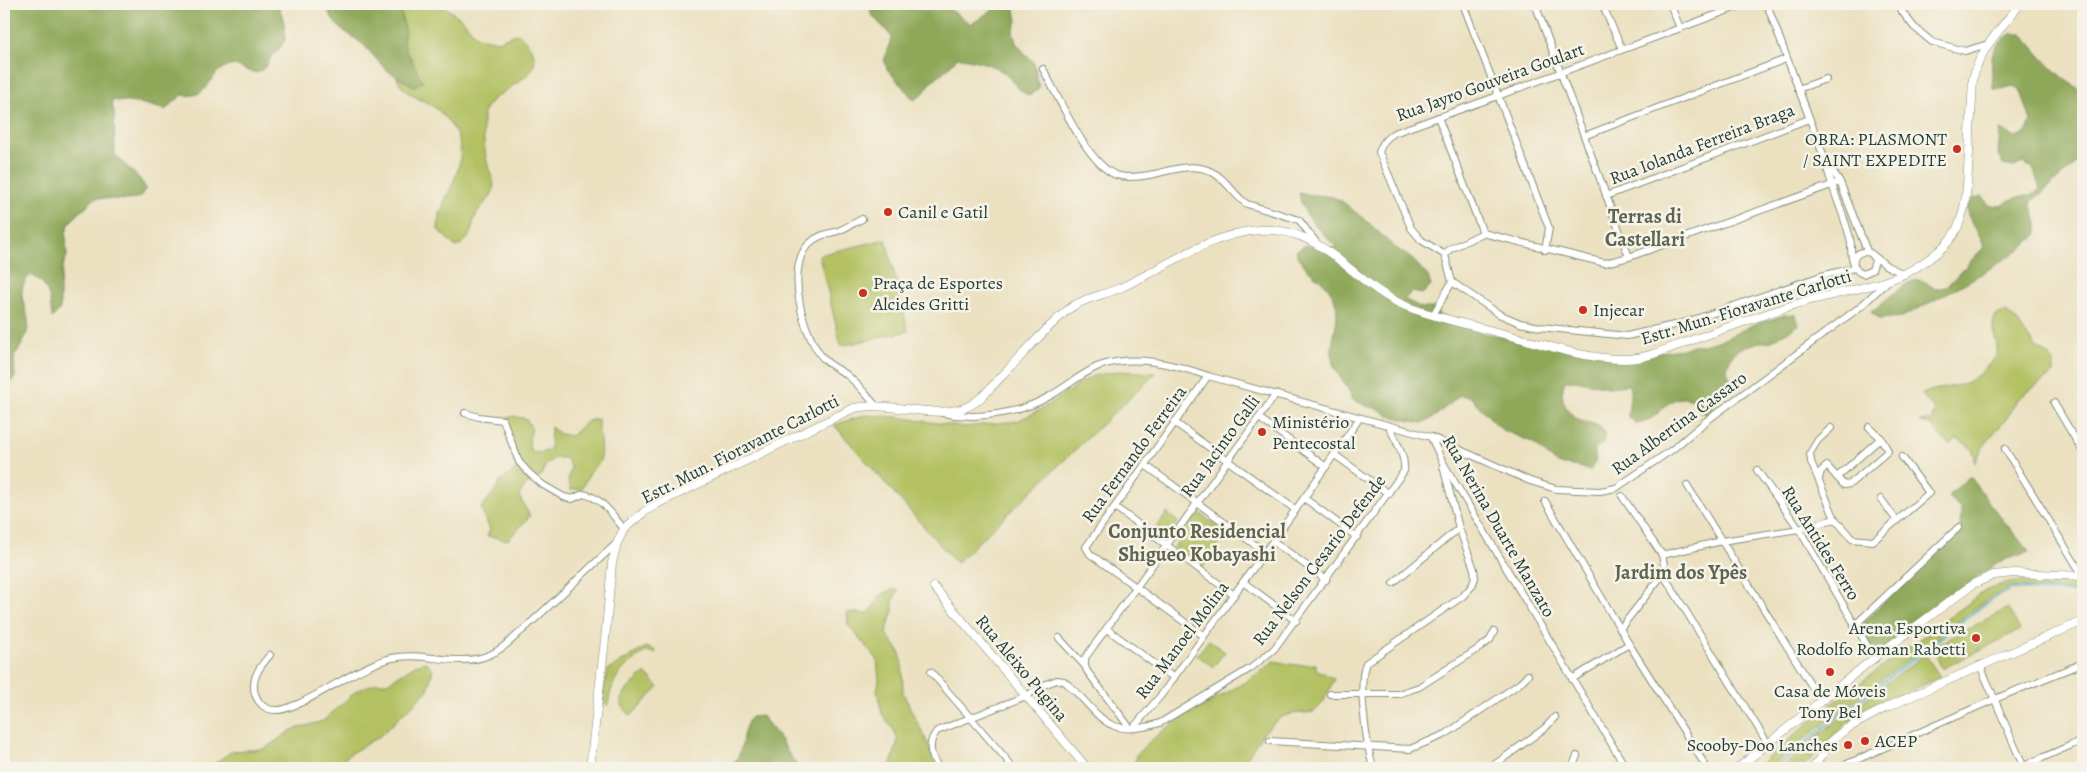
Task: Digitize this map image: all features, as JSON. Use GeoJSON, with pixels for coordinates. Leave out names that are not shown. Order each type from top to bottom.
{"type":"FeatureCollection","features":[{"type":"Feature","properties":{"kind":"street"},"geometry":{"type":"LineString","coordinates":[[1463,4],[1549,228],[1545,250]]}},
{"type":"Feature","properties":{"kind":"street"},"geometry":{"type":"LineString","coordinates":[[1532,4],[1537,9],[1629,257]]}},
{"type":"Feature","properties":{"kind":"street"},"geometry":{"type":"LineString","coordinates":[[1602,4],[1622,49]]}},
{"type":"Feature","properties":{"kind":"street"},"geometry":{"type":"LineString","coordinates":[[1670,4],[1680,28]]}},
{"type":"Feature","properties":{"kind":"street","name":"Rua Jayro Gouveira Goulart"},"geometry":{"type":"LineString","coordinates":[[1445,255],[1422,240],[1411,228],[1379,152],[1381,144],[1394,133],[1746,4]]}},
{"type":"Feature","properties":{"kind":"street"},"geometry":{"type":"LineString","coordinates":[[1763,4],[1768,7],[1825,160],[1831,185],[1850,239],[1850,253],[1866,286]]}},
{"type":"Feature","properties":{"kind":"street"},"geometry":{"type":"LineString","coordinates":[[1900,4],[1900,9],[1914,27],[1932,42],[1964,51],[1988,44]]}},
{"type":"Feature","properties":{"kind":"street","name":"Estr. Mun. Fioravante Carlotti"},"geometry":{"type":"LineString","coordinates":[[590,768],[612,563],[617,543],[624,529],[657,504],[854,408],[876,406],[955,410],[966,408],[1069,309],[1133,282],[1188,252],[1254,230],[1278,229],[1296,233],[1316,242],[1387,297],[1406,306],[1433,315],[1586,355],[1624,359],[1652,354],[1804,302],[1904,274],[1935,254],[1953,237],[1961,220],[1966,197],[1973,78],[1976,66],[1988,44],[2020,4]]}},
{"type":"Feature","properties":{"kind":"street"},"geometry":{"type":"LineString","coordinates":[[1584,136],[1786,59]]}},
{"type":"Feature","properties":{"kind":"street"},"geometry":{"type":"LineString","coordinates":[[1043,69],[1082,141],[1097,161],[1110,172],[1126,177],[1180,168],[1210,171],[1219,176],[1247,204],[1299,220],[1316,242]]}},
{"type":"Feature","properties":{"kind":"street"},"geometry":{"type":"LineString","coordinates":[[1798,89],[1826,79]]}},
{"type":"Feature","properties":{"kind":"street"},"geometry":{"type":"LineString","coordinates":[[1438,117],[1483,233]]}},
{"type":"Feature","properties":{"kind":"street","name":"Rua Iolanda Ferreira Braga"},"geometry":{"type":"LineString","coordinates":[[1606,196],[1809,119]]}},
{"type":"Feature","properties":{"kind":"street"},"geometry":{"type":"LineString","coordinates":[[1825,160],[1840,182],[1875,264],[1872,270],[1867,273],[1856,267],[1820,276],[1688,322],[1627,336],[1540,327],[1520,323],[1499,314],[1452,282],[1445,255],[1450,250],[1483,233],[1545,250],[1605,263],[1629,257],[1840,182]]}},
{"type":"Feature","properties":{"kind":"street"},"geometry":{"type":"LineString","coordinates":[[862,219],[838,231],[824,234],[811,241],[805,247],[798,264],[800,296],[803,321],[809,337],[825,360],[848,376],[876,406]]}},
{"type":"Feature","properties":{"kind":"street"},"geometry":{"type":"LineString","coordinates":[[1856,267],[1859,252],[1870,253],[1887,266],[1904,274]]}},
{"type":"Feature","properties":{"kind":"street","name":"Rua Albertina Cassaro"},"geometry":{"type":"LineString","coordinates":[[1431,438],[1556,489],[1600,491],[1616,488],[1673,449],[1705,422],[1860,307],[1890,279]]}},
{"type":"Feature","properties":{"kind":"street"},"geometry":{"type":"LineString","coordinates":[[1433,315],[1452,282]]}},
{"type":"Feature","properties":{"kind":"street","name":"Rua Nerina Duarte Manzato"},"geometry":{"type":"LineString","coordinates":[[932,410],[957,416],[974,417],[1022,407],[1050,397],[1098,367],[1113,362],[1159,362],[1178,365],[1208,376],[1431,438],[1442,461],[1626,768]]}},
{"type":"Feature","properties":{"kind":"street","name":"Rua Fernando Ferreira"},"geometry":{"type":"LineString","coordinates":[[1138,588],[1087,550],[1088,543],[1208,376]]}},
{"type":"Feature","properties":{"kind":"street","name":"Rua Jacinto Galli"},"geometry":{"type":"LineString","coordinates":[[1084,664],[1088,653],[1138,588],[1276,394]]}},
{"type":"Feature","properties":{"kind":"street"},"geometry":{"type":"LineString","coordinates":[[2054,403],[2083,452]]}},
{"type":"Feature","properties":{"kind":"street"},"geometry":{"type":"LineString","coordinates":[[466,412],[479,417],[503,420],[519,462],[543,486],[564,497],[572,498],[583,494],[594,498],[611,513],[624,529]]}},
{"type":"Feature","properties":{"kind":"street"},"geometry":{"type":"LineString","coordinates":[[1259,418],[1326,467]]}},
{"type":"Feature","properties":{"kind":"street","name":"Rua Manoel Molina"},"geometry":{"type":"LineString","coordinates":[[1132,728],[1174,678],[1296,510],[1359,419]]}},
{"type":"Feature","properties":{"kind":"street"},"geometry":{"type":"LineString","coordinates":[[1174,422],[1296,510]]}},
{"type":"Feature","properties":{"kind":"street","name":"Rua Nelson Cesario Defende"},"geometry":{"type":"LineString","coordinates":[[1132,728],[1160,723],[1251,668],[1274,649],[1296,622],[1404,471],[1405,465],[1389,426]]}},
{"type":"Feature","properties":{"kind":"street"},"geometry":{"type":"LineString","coordinates":[[1831,428],[1818,440],[1810,452],[1811,462],[1836,519],[1852,539],[1866,542],[1873,541],[1929,494],[1902,457]]}},
{"type":"Feature","properties":{"kind":"street"},"geometry":{"type":"LineString","coordinates":[[1819,480],[1821,471],[1827,466],[1844,484],[1850,484],[1888,451],[1881,438],[1869,428]]}},
{"type":"Feature","properties":{"kind":"street"},"geometry":{"type":"LineString","coordinates":[[1837,477],[1881,438]]}},
{"type":"Feature","properties":{"kind":"street"},"geometry":{"type":"LineString","coordinates":[[2005,449],[2083,576]]}},
{"type":"Feature","properties":{"kind":"street"},"geometry":{"type":"LineString","coordinates":[[1335,455],[1389,494]]}},
{"type":"Feature","properties":{"kind":"street"},"geometry":{"type":"LineString","coordinates":[[1373,768],[1367,747],[1364,695],[1364,667],[1366,663],[1463,596],[1472,586],[1475,578],[1474,569],[1459,528],[1442,461]]}},
{"type":"Feature","properties":{"kind":"street"},"geometry":{"type":"LineString","coordinates":[[1145,465],[1266,552]]}},
{"type":"Feature","properties":{"kind":"street","name":"Rua Antides Ferro"},"geometry":{"type":"LineString","coordinates":[[1757,470],[1799,529],[1875,659]]}},
{"type":"Feature","properties":{"kind":"street"},"geometry":{"type":"LineString","coordinates":[[1687,485],[1821,701]]}},
{"type":"Feature","properties":{"kind":"street"},"geometry":{"type":"LineString","coordinates":[[1620,629],[1663,574],[1664,565],[1662,555],[1622,496]]}},
{"type":"Feature","properties":{"kind":"street"},"geometry":{"type":"LineString","coordinates":[[1304,498],[1357,537]]}},
{"type":"Feature","properties":{"kind":"street"},"geometry":{"type":"LineString","coordinates":[[1880,499],[1897,521]]}},
{"type":"Feature","properties":{"kind":"street"},"geometry":{"type":"LineString","coordinates":[[1544,501],[1629,644],[1707,768]]}},
{"type":"Feature","properties":{"kind":"street"},"geometry":{"type":"LineString","coordinates":[[1115,507],[1234,595]]}},
{"type":"Feature","properties":{"kind":"street"},"geometry":{"type":"LineString","coordinates":[[1662,555],[1722,541],[1799,529],[1836,519]]}},
{"type":"Feature","properties":{"kind":"street"},"geometry":{"type":"LineString","coordinates":[[1854,626],[1959,527]]}},
{"type":"Feature","properties":{"kind":"street"},"geometry":{"type":"LineString","coordinates":[[1393,584],[1459,528]]}},
{"type":"Feature","properties":{"kind":"street"},"geometry":{"type":"LineString","coordinates":[[1273,541],[1326,580]]}},
{"type":"Feature","properties":{"kind":"street"},"geometry":{"type":"LineString","coordinates":[[270,655],[255,675],[254,686],[256,697],[260,704],[267,709],[276,711],[306,700],[384,659],[414,655],[464,660],[489,656],[500,649],[617,543]]}},
{"type":"Feature","properties":{"kind":"street"},"geometry":{"type":"LineString","coordinates":[[1738,768],[1821,701],[1973,584],[1994,575],[2014,573],[2083,576]]}},
{"type":"Feature","properties":{"kind":"street"},"geometry":{"type":"LineString","coordinates":[[1663,574],[1768,744]]}},
{"type":"Feature","properties":{"kind":"street"},"geometry":{"type":"LineString","coordinates":[[1243,582],[1296,622]]}},
{"type":"Feature","properties":{"kind":"street","name":"Rua Aleixo Pugina"},"geometry":{"type":"LineString","coordinates":[[934,587],[1087,768]]}},
{"type":"Feature","properties":{"kind":"street"},"geometry":{"type":"LineString","coordinates":[[1138,588],[1204,636]]}},
{"type":"Feature","properties":{"kind":"street"},"geometry":{"type":"LineString","coordinates":[[1813,768],[1832,740],[1846,729],[1885,708],[2083,621]]}},
{"type":"Feature","properties":{"kind":"street"},"geometry":{"type":"LineString","coordinates":[[1107,629],[1174,678]]}},
{"type":"Feature","properties":{"kind":"street"},"geometry":{"type":"LineString","coordinates":[[1330,694],[1398,694],[1419,687],[1481,647],[1490,640],[1494,632]]}},
{"type":"Feature","properties":{"kind":"street"},"geometry":{"type":"LineString","coordinates":[[1059,638],[1084,664],[1132,728]]}},
{"type":"Feature","properties":{"kind":"street"},"geometry":{"type":"LineString","coordinates":[[1572,679],[1629,644]]}},
{"type":"Feature","properties":{"kind":"street"},"geometry":{"type":"LineString","coordinates":[[1838,768],[1995,699],[2083,663]]}},
{"type":"Feature","properties":{"kind":"street"},"geometry":{"type":"LineString","coordinates":[[1980,665],[2022,768],[2083,740]]}},
{"type":"Feature","properties":{"kind":"street"},"geometry":{"type":"LineString","coordinates":[[931,672],[1014,768]]}},
{"type":"Feature","properties":{"kind":"street"},"geometry":{"type":"LineString","coordinates":[[1270,741],[1410,749],[1446,734],[1519,684],[1528,674]]}},
{"type":"Feature","properties":{"kind":"street"},"geometry":{"type":"LineString","coordinates":[[939,768],[931,754],[930,743],[933,736],[945,727],[1026,696],[1057,680],[1064,681],[1070,686],[1102,720],[1110,725],[1132,728]]}},
{"type":"Feature","properties":{"kind":"street"},"geometry":{"type":"LineString","coordinates":[[1490,768],[1545,728],[1555,717]]}},
{"type":"Feature","properties":{"kind":"street"},"geometry":{"type":"LineString","coordinates":[[1572,768],[1577,756]]}},
{"type":"Feature","properties":{"kind":"green space"},"geometry":{"type":"Polygon","coordinates":[[[4,4],[280,4],[279,7],[285,31],[283,44],[261,71],[257,73],[235,65],[225,67],[217,72],[202,91],[197,94],[182,95],[165,110],[144,104],[111,100],[114,111],[115,155],[139,178],[146,188],[140,197],[128,200],[95,198],[70,222],[66,233],[67,256],[63,266],[60,287],[60,309],[52,318],[45,287],[30,275],[25,282],[22,295],[27,313],[28,327],[23,343],[14,356],[15,378],[7,386],[4,379],[4,4]]]}},
{"type":"Feature","properties":{"kind":"green space"},"geometry":{"type":"Polygon","coordinates":[[[324,4],[399,4],[405,31],[403,42],[423,82],[414,86],[386,70],[363,44],[335,23],[324,4]]]}},
{"type":"Feature","properties":{"kind":"green space"},"geometry":{"type":"Polygon","coordinates":[[[399,4],[443,6],[462,19],[477,37],[498,41],[518,33],[531,49],[535,61],[530,71],[521,80],[497,96],[488,105],[483,116],[485,153],[494,187],[490,197],[477,213],[471,233],[466,240],[456,247],[438,230],[442,209],[458,168],[460,157],[459,141],[452,126],[438,110],[409,93],[400,84],[397,77],[414,86],[413,61],[403,42],[405,31],[399,4]]]}},
{"type":"Feature","properties":{"kind":"green space"},"geometry":{"type":"Polygon","coordinates":[[[873,4],[947,4],[945,6],[971,24],[995,9],[1015,9],[1017,21],[1013,32],[1016,43],[1034,63],[1039,88],[1029,96],[1021,91],[1003,72],[993,66],[957,57],[950,66],[933,80],[922,95],[914,100],[887,69],[884,58],[892,37],[870,13],[873,4]]]}},
{"type":"Feature","properties":{"kind":"green space"},"geometry":{"type":"Polygon","coordinates":[[[2011,34],[2022,34],[2057,73],[2083,91],[2083,154],[2073,167],[2031,202],[2037,224],[2037,235],[2020,249],[1983,273],[1902,317],[1880,319],[1871,312],[1900,288],[1917,280],[1929,284],[1935,289],[1946,287],[1984,247],[1966,208],[1972,199],[1982,196],[1989,205],[2001,206],[2021,196],[2031,196],[2040,189],[2033,168],[2023,163],[2013,167],[2003,165],[1998,155],[2000,130],[2016,137],[2026,133],[2031,121],[2021,91],[2012,86],[1993,89],[1992,57],[1998,45],[2011,34]]]}},
{"type":"Feature","properties":{"kind":"green space"},"geometry":{"type":"Polygon","coordinates":[[[1299,193],[1333,197],[1343,202],[1393,246],[1412,259],[1428,276],[1431,286],[1422,294],[1412,292],[1404,299],[1422,308],[1433,308],[1441,316],[1482,333],[1560,345],[1614,358],[1682,349],[1693,345],[1704,345],[1724,339],[1755,324],[1785,315],[1796,315],[1799,325],[1770,342],[1759,342],[1737,350],[1730,359],[1727,369],[1730,380],[1726,390],[1716,395],[1714,406],[1707,415],[1698,410],[1693,400],[1684,398],[1671,402],[1653,417],[1637,424],[1628,417],[1629,385],[1608,387],[1576,380],[1565,381],[1563,397],[1569,411],[1577,419],[1601,428],[1605,433],[1603,443],[1594,449],[1596,460],[1590,471],[1580,467],[1558,464],[1532,442],[1502,430],[1470,397],[1460,395],[1433,418],[1422,423],[1389,416],[1379,409],[1366,406],[1352,399],[1335,368],[1332,358],[1337,310],[1332,294],[1324,283],[1308,270],[1296,251],[1305,245],[1326,250],[1336,247],[1308,216],[1299,193]]]}},
{"type":"Feature","properties":{"kind":"green space","name":"Praça de Esportes Alcides Gritti"},"geometry":{"type":"Polygon","coordinates":[[[886,239],[908,331],[841,346],[819,255],[886,239]]]}},
{"type":"Feature","properties":{"kind":"green space"},"geometry":{"type":"Polygon","coordinates":[[[2006,312],[2015,319],[2035,346],[2046,353],[2054,362],[2054,373],[2018,399],[2007,418],[1983,447],[1975,463],[1974,454],[1968,446],[1957,439],[1949,445],[1931,426],[1919,421],[1931,421],[1935,411],[1922,394],[1956,386],[1977,376],[1996,356],[1997,346],[1993,332],[1994,321],[1996,315],[2006,312]]]}},
{"type":"Feature","properties":{"kind":"green space"},"geometry":{"type":"Polygon","coordinates":[[[1119,371],[1156,373],[956,563],[834,425],[866,415],[898,417],[964,427],[1017,421],[1040,410],[1092,376],[1119,371]]]}},
{"type":"Feature","properties":{"kind":"green space"},"geometry":{"type":"Polygon","coordinates":[[[514,416],[526,419],[532,429],[529,439],[530,451],[540,453],[550,450],[551,427],[560,434],[571,436],[587,421],[598,419],[601,457],[600,462],[592,469],[582,488],[571,490],[568,480],[571,468],[566,458],[555,458],[546,464],[542,475],[524,487],[519,496],[530,516],[508,540],[487,536],[490,530],[481,508],[500,482],[517,469],[519,458],[504,419],[514,416]]]}},
{"type":"Feature","properties":{"kind":"green space"},"geometry":{"type":"Polygon","coordinates":[[[1970,476],[2029,552],[1998,562],[1878,653],[1856,629],[1960,528],[1961,509],[1948,496],[1970,476]]]}},
{"type":"Feature","properties":{"kind":"green space"},"geometry":{"type":"Polygon","coordinates":[[[1198,512],[1227,533],[1203,567],[1174,547],[1198,512]]]}},
{"type":"Feature","properties":{"kind":"green space"},"geometry":{"type":"Polygon","coordinates":[[[1167,513],[1178,522],[1166,539],[1154,531],[1167,513]]]}},
{"type":"Feature","properties":{"kind":"green space"},"geometry":{"type":"Polygon","coordinates":[[[2058,581],[2076,584],[2082,591],[2010,587],[1985,601],[1812,733],[1770,768],[1756,768],[1826,708],[1985,591],[2002,584],[2058,581]]]}},
{"type":"Feature","properties":{"kind":"green space"},"geometry":{"type":"Polygon","coordinates":[[[891,590],[899,590],[893,600],[893,611],[886,633],[899,651],[902,661],[903,693],[928,744],[936,768],[890,768],[898,741],[895,732],[882,714],[877,691],[879,680],[877,659],[848,625],[847,612],[868,614],[881,595],[891,590]]]}},
{"type":"Feature","properties":{"kind":"green space","name":"Arena Esportiva Rodolfo Roman Rabetti"},"geometry":{"type":"Polygon","coordinates":[[[2008,608],[2020,630],[1942,669],[1933,647],[2008,608]]]}},
{"type":"Feature","properties":{"kind":"green space"},"geometry":{"type":"Polygon","coordinates":[[[1209,640],[1225,652],[1213,667],[1197,655],[1209,640]]]}},
{"type":"Feature","properties":{"kind":"green space"},"geometry":{"type":"Polygon","coordinates":[[[646,647],[655,650],[656,653],[645,652],[624,668],[613,686],[608,705],[601,703],[608,670],[646,647]]]}},
{"type":"Feature","properties":{"kind":"green space"},"geometry":{"type":"Polygon","coordinates":[[[1925,654],[1940,677],[1848,722],[1805,765],[1782,768],[1821,733],[1925,654]]]}},
{"type":"Feature","properties":{"kind":"green space"},"geometry":{"type":"Polygon","coordinates":[[[1274,661],[1295,665],[1316,664],[1316,669],[1334,679],[1323,703],[1314,712],[1281,717],[1264,732],[1246,759],[1228,768],[1134,768],[1136,755],[1151,740],[1185,716],[1258,674],[1274,661]]]}},
{"type":"Feature","properties":{"kind":"green space"},"geometry":{"type":"Polygon","coordinates":[[[425,662],[433,669],[428,690],[380,736],[351,753],[335,768],[202,768],[214,764],[232,751],[264,749],[292,730],[323,721],[356,691],[376,683],[387,683],[415,665],[425,662]]]}},
{"type":"Feature","properties":{"kind":"green space"},"geometry":{"type":"Polygon","coordinates":[[[645,673],[659,687],[631,716],[623,706],[621,698],[645,673]]]}},
{"type":"Feature","properties":{"kind":"green space"},"geometry":{"type":"Polygon","coordinates":[[[762,716],[776,733],[798,768],[728,768],[738,756],[744,731],[751,717],[762,716]]]}},
{"type":"Feature","properties":{"kind":"waterway"},"geometry":{"type":"LineString","coordinates":[[1775,768],[1818,732],[1986,603],[2011,589],[2083,593]]}},
{"type":"Feature","properties":{"kind":"place","name":"OBRA: PLASMONT / SAINT EXPEDITE"},"geometry":{"type":"Point","coordinates":[1957,149]}},
{"type":"Feature","properties":{"kind":"place","name":"Canil e Gatil"},"geometry":{"type":"Point","coordinates":[888,212]}},
{"type":"Feature","properties":{"kind":"place","name":"Praça de Esportes Alcides Gritti"},"geometry":{"type":"Point","coordinates":[863,293]}},
{"type":"Feature","properties":{"kind":"place","name":"Injecar"},"geometry":{"type":"Point","coordinates":[1583,310]}},
{"type":"Feature","properties":{"kind":"place","name":"Ministério Pentecostal"},"geometry":{"type":"Point","coordinates":[1262,432]}},
{"type":"Feature","properties":{"kind":"place","name":"Arena Esportiva Rodolfo Roman Rabetti"},"geometry":{"type":"Point","coordinates":[1976,638]}},
{"type":"Feature","properties":{"kind":"place","name":"Casa de Móveis Tony Bel"},"geometry":{"type":"Point","coordinates":[1830,672]}},
{"type":"Feature","properties":{"kind":"place","name":"ACEP"},"geometry":{"type":"Point","coordinates":[1865,741]}},
{"type":"Feature","properties":{"kind":"place","name":"Scooby-Doo Lanches"},"geometry":{"type":"Point","coordinates":[1848,745]}},
{"type":"Feature","properties":{"kind":"district","name":"Terras di Castellari"},"geometry":{"type":"Point","coordinates":[1645,228]}},
{"type":"Feature","properties":{"kind":"district","name":"Conjunto Residencial Shigueo Kobayashi"},"geometry":{"type":"Point","coordinates":[1197,542]}},
{"type":"Feature","properties":{"kind":"district","name":"Jardim dos Ypês"},"geometry":{"type":"Point","coordinates":[1681,572]}}]}
